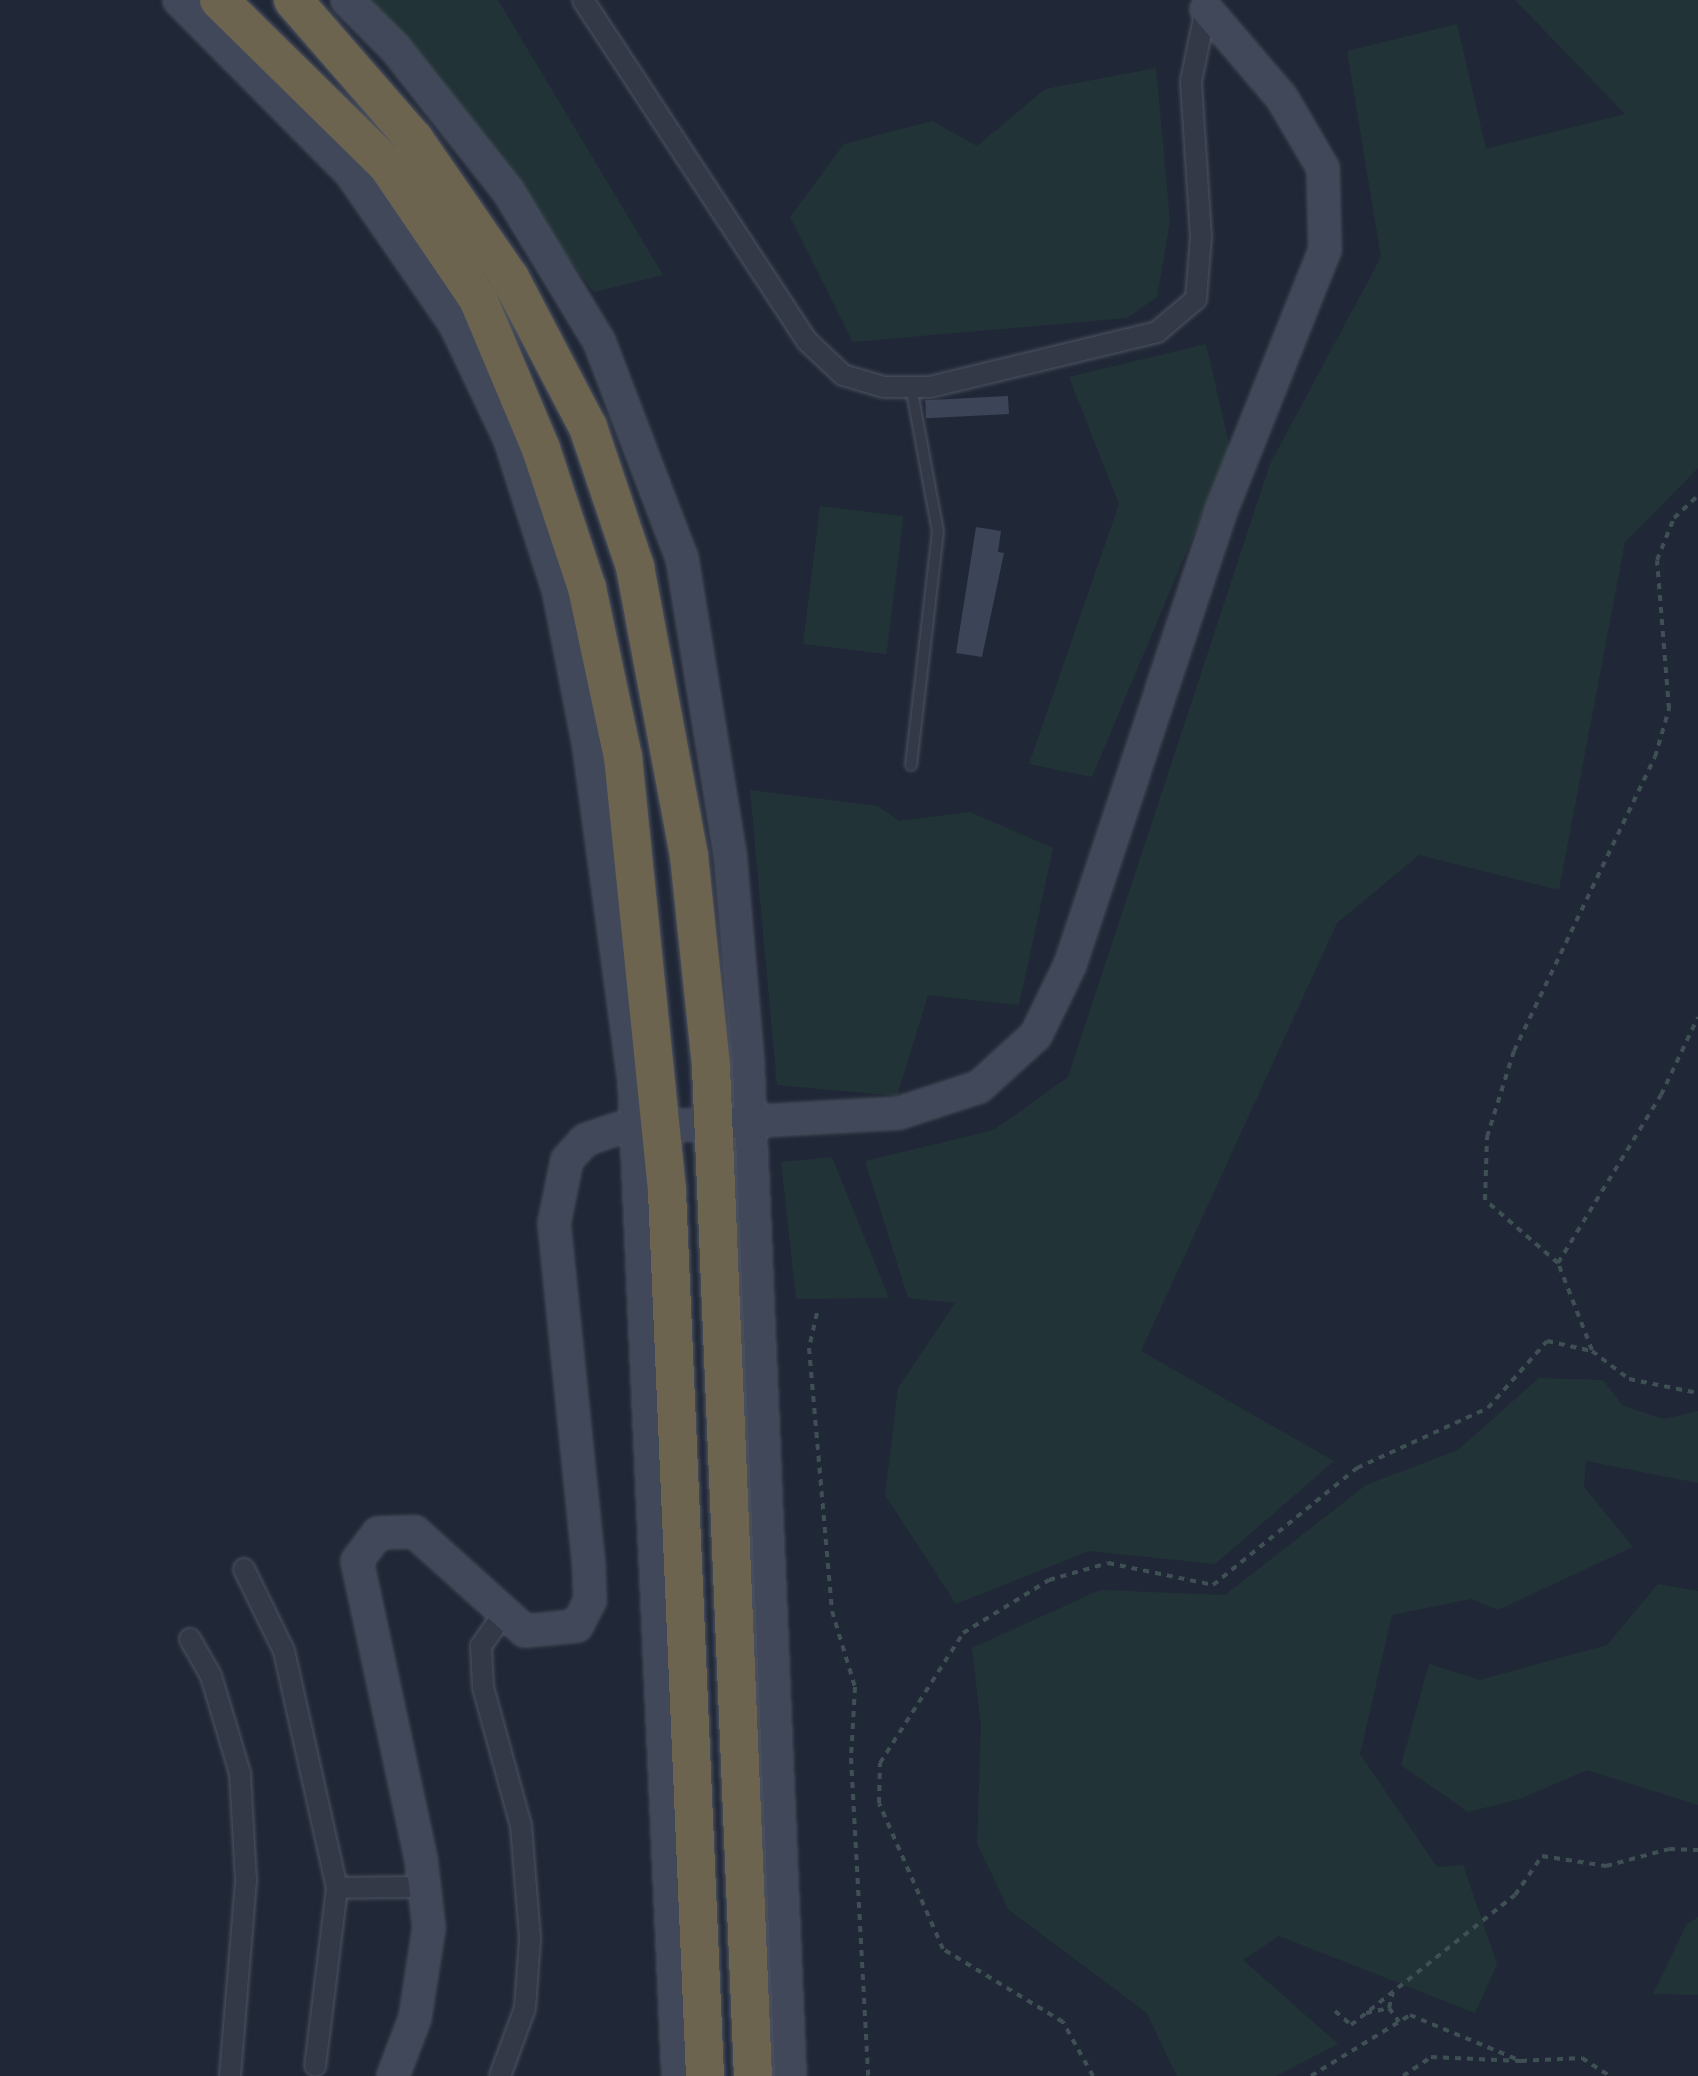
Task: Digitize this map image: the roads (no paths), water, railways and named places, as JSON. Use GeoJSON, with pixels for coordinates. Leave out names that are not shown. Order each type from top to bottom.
{"type":"FeatureCollection","features":[{"type":"Feature","properties":{"kind":"highway"},"geometry":{"type":"LineString","coordinates":[[219,0],[388,166],[478,299],[541,449],[587,588],[623,757],[649,1128],[705,2076]]}},
{"type":"Feature","properties":{"kind":"highway"},"geometry":{"type":"LineString","coordinates":[[293,0],[414,139],[510,278],[588,427],[635,567],[671,746],[689,856],[714,1124],[753,2076]]}},
{"type":"Feature","properties":{"kind":"street"},"geometry":{"type":"LineString","coordinates":[[179,0],[350,172],[455,324],[510,440],[559,593],[589,748],[649,1128],[678,2076]]}},
{"type":"Feature","properties":{"kind":"street"},"geometry":{"type":"LineString","coordinates":[[347,0],[395,48],[508,191],[599,341],[682,558],[730,853],[752,1121],[790,2076]]}},
{"type":"Feature","properties":{"kind":"street"},"geometry":{"type":"LineString","coordinates":[[583,0],[807,341],[843,375],[911,387],[1157,332],[1196,299],[1201,237],[1191,81],[1207,5]]}},
{"type":"Feature","properties":{"kind":"street"},"geometry":{"type":"LineString","coordinates":[[393,2076],[423,1980],[425,1887],[362,1607],[360,1549],[378,1533],[415,1532],[502,1616],[525,1631],[554,1634],[577,1626],[590,1601],[555,1192],[585,1140],[649,1128],[899,1113],[979,1087],[1036,1035],[1070,965],[1223,506],[1325,250],[1323,168],[1282,98],[1207,5]]}},
{"type":"Feature","properties":{"kind":"street"},"geometry":{"type":"LineString","coordinates":[[244,1569],[284,1651],[337,1888],[315,2066]]}},
{"type":"Feature","properties":{"kind":"street"},"geometry":{"type":"LineString","coordinates":[[500,2076],[525,2008],[530,1938],[521,1826],[483,1687],[481,1646],[502,1616]]}},
{"type":"Feature","properties":{"kind":"street"},"geometry":{"type":"LineString","coordinates":[[190,1639],[211,1676],[240,1773],[246,1881],[230,2076]]}},
{"type":"Feature","properties":{"kind":"street"},"geometry":{"type":"LineString","coordinates":[[337,1888],[425,1887]]}},
{"type":"Feature","properties":{"kind":"lane"},"geometry":{"type":"LineString","coordinates":[[911,387],[938,532],[911,765]]}}]}
